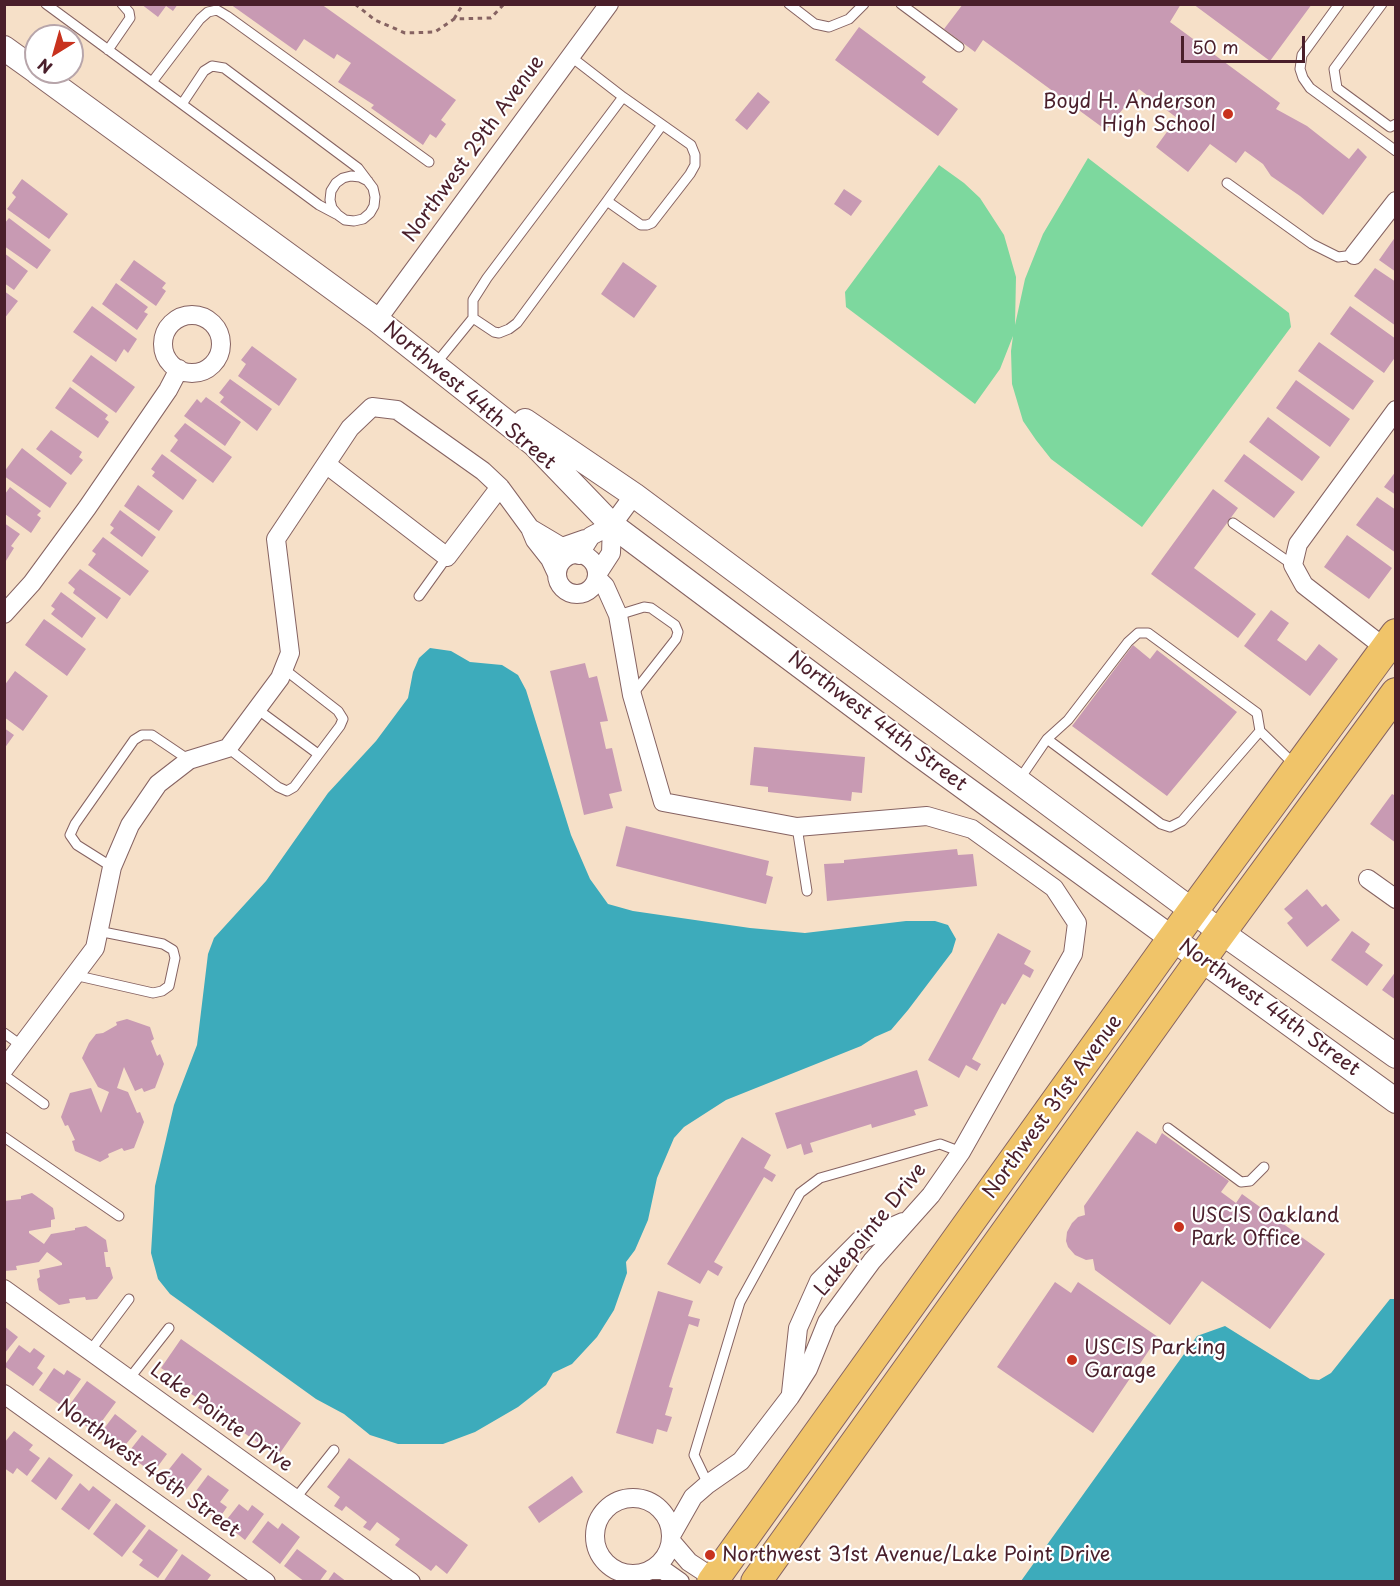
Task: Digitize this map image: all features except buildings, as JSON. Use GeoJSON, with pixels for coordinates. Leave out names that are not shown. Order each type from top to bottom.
{"type":"FeatureCollection","features":[{"type":"Feature","properties":{"kind":"main road","name":"Northwest 31st Avenue"},"geometry":{"type":"LineString","coordinates":[[714,1580],[1173,938],[1390,641]]}},
{"type":"Feature","properties":{"kind":"main road","name":"Northwest 31st Avenue"},"geometry":{"type":"LineString","coordinates":[[756,1581],[1395,693]]}},
{"type":"Feature","properties":{"kind":"street","name":"Northwest 29th Avenue"},"geometry":{"type":"LineString","coordinates":[[377,320],[609,4]]}},
{"type":"Feature","properties":{"kind":"street","name":"Northwest 44th Street"},"geometry":{"type":"LineString","coordinates":[[4,48],[24,63]]}},
{"type":"Feature","properties":{"kind":"street","name":"Northwest 44th Street"},"geometry":{"type":"LineString","coordinates":[[53,84],[377,320],[534,444],[602,530],[910,748],[1395,1101]]}},
{"type":"Feature","properties":{"kind":"street"},"geometry":{"type":"LineString","coordinates":[[1354,255],[1395,201]]}},
{"type":"Feature","properties":{"kind":"street","name":"Northwest 44th Street"},"geometry":{"type":"LineString","coordinates":[[377,320],[634,495],[1221,932],[1395,1056]]}},
{"type":"Feature","properties":{"kind":"street"},"geometry":{"type":"LineString","coordinates":[[5,611],[32,584],[87,508],[168,390],[179,369]]}},
{"type":"Feature","properties":{"kind":"street"},"geometry":{"type":"LineString","coordinates":[[4,1069],[95,948],[112,867],[130,825],[158,784],[189,760],[228,748],[280,678],[290,653],[276,538],[350,428],[372,407],[397,410],[483,471],[500,488],[556,560],[558,568],[564,559],[579,555],[593,562],[597,575],[605,586],[618,615],[632,695],[663,802],[797,827]]}},
{"type":"Feature","properties":{"kind":"street"},"geometry":{"type":"LineString","coordinates":[[1390,641],[1304,585],[1293,565],[1298,544],[1395,410]]}},
{"type":"Feature","properties":{"kind":"street"},"geometry":{"type":"LineString","coordinates":[[326,464],[447,557],[500,488]]}},
{"type":"Feature","properties":{"kind":"street"},"geometry":{"type":"LineString","coordinates":[[579,555],[634,495]]}},
{"type":"Feature","properties":{"kind":"street"},"geometry":{"type":"LineString","coordinates":[[556,560],[602,530]]}},
{"type":"Feature","properties":{"kind":"street"},"geometry":{"type":"LineString","coordinates":[[586,593],[593,586],[611,553],[602,530]]}},
{"type":"Feature","properties":{"kind":"street"},"geometry":{"type":"LineString","coordinates":[[556,560],[560,585],[564,589],[574,594],[586,593],[608,605],[618,615]]}},
{"type":"Feature","properties":{"kind":"street","name":"Lakepointe Drive"},"geometry":{"type":"LineString","coordinates":[[790,1397],[808,1369],[827,1322],[872,1261],[930,1195],[961,1152],[1073,954],[1077,923],[1054,888],[972,829],[927,816],[797,827]]}},
{"type":"Feature","properties":{"kind":"street"},"geometry":{"type":"LineString","coordinates":[[1368,879],[1395,899]]}},
{"type":"Feature","properties":{"kind":"street"},"geometry":{"type":"LineString","coordinates":[[659,1508],[678,1504],[693,1497],[741,1461],[790,1397],[798,1328],[819,1281],[860,1241],[908,1220]]}},
{"type":"Feature","properties":{"kind":"street","name":"Lake Pointe Drive"},"geometry":{"type":"LineString","coordinates":[[4,1289],[411,1581]]}},
{"type":"Feature","properties":{"kind":"street","name":"Northwest 46th Street"},"geometry":{"type":"LineString","coordinates":[[4,1394],[266,1581]]}},
{"type":"Feature","properties":{"kind":"street"},"geometry":{"type":"LineString","coordinates":[[652,1570],[664,1560],[672,1537],[693,1497]]}},
{"type":"Feature","properties":{"kind":"street"},"geometry":{"type":"LineString","coordinates":[[680,1581],[663,1570],[652,1570],[628,1578],[612,1568],[603,1559],[596,1544],[595,1534],[603,1512],[620,1500],[633,1498],[644,1499],[659,1508],[668,1519],[672,1537],[689,1562],[714,1580]]}},
{"type":"Feature","properties":{"kind":"lane"},"geometry":{"type":"LineString","coordinates":[[46,4],[319,205],[345,220],[354,221],[363,219],[374,206],[373,188],[358,168],[224,68],[213,66],[204,71],[182,104]]}},
{"type":"Feature","properties":{"kind":"lane"},"geometry":{"type":"LineString","coordinates":[[108,50],[130,18],[129,12],[122,4]]}},
{"type":"Feature","properties":{"kind":"lane"},"geometry":{"type":"LineString","coordinates":[[789,4],[815,24],[829,27],[849,19],[864,4]]}},
{"type":"Feature","properties":{"kind":"lane"},"geometry":{"type":"LineString","coordinates":[[901,4],[959,47]]}},
{"type":"Feature","properties":{"kind":"lane"},"geometry":{"type":"LineString","coordinates":[[1340,4],[1302,55],[1300,69],[1303,78],[1310,88],[1395,151]]}},
{"type":"Feature","properties":{"kind":"lane"},"geometry":{"type":"LineString","coordinates":[[1382,4],[1334,69],[1337,88],[1390,127],[1395,124]]}},
{"type":"Feature","properties":{"kind":"lane"},"geometry":{"type":"LineString","coordinates":[[152,82],[200,19],[208,12],[217,10],[429,162]]}},
{"type":"Feature","properties":{"kind":"lane"},"geometry":{"type":"LineString","coordinates":[[570,57],[691,145],[695,155],[695,165],[690,174],[652,223],[641,225],[607,201]]}},
{"type":"Feature","properties":{"kind":"lane"},"geometry":{"type":"LineString","coordinates":[[438,361],[472,318],[473,300],[487,278],[623,97]]}},
{"type":"Feature","properties":{"kind":"lane"},"geometry":{"type":"LineString","coordinates":[[472,318],[499,333],[517,323],[662,125]]}},
{"type":"Feature","properties":{"kind":"lane"},"geometry":{"type":"LineString","coordinates":[[338,215],[332,208],[330,200],[331,191],[336,183],[351,176],[368,181]]}},
{"type":"Feature","properties":{"kind":"lane"},"geometry":{"type":"LineString","coordinates":[[1227,183],[1312,244],[1338,257],[1354,255]]}},
{"type":"Feature","properties":{"kind":"lane"},"geometry":{"type":"LineString","coordinates":[[1233,524],[1293,565]]}},
{"type":"Feature","properties":{"kind":"lane"},"geometry":{"type":"LineString","coordinates":[[418,596],[447,557]]}},
{"type":"Feature","properties":{"kind":"lane"},"geometry":{"type":"LineString","coordinates":[[618,615],[651,608],[675,625],[678,632],[676,639],[632,695]]}},
{"type":"Feature","properties":{"kind":"lane"},"geometry":{"type":"LineString","coordinates":[[1019,780],[1047,739],[1068,720],[1128,642],[1138,633],[1148,633],[1257,712],[1260,731],[1298,767]]}},
{"type":"Feature","properties":{"kind":"lane"},"geometry":{"type":"LineString","coordinates":[[228,748],[278,787],[287,791],[294,787],[340,726],[343,719],[338,711],[284,669]]}},
{"type":"Feature","properties":{"kind":"lane"},"geometry":{"type":"LineString","coordinates":[[257,709],[318,754]]}},
{"type":"Feature","properties":{"kind":"lane"},"geometry":{"type":"LineString","coordinates":[[1047,739],[1161,824],[1170,827],[1182,822],[1260,731]]}},
{"type":"Feature","properties":{"kind":"lane"},"geometry":{"type":"LineString","coordinates":[[112,867],[77,845],[70,836],[75,824],[134,740],[142,735],[152,735],[189,760]]}},
{"type":"Feature","properties":{"kind":"lane"},"geometry":{"type":"LineString","coordinates":[[797,827],[807,891]]}},
{"type":"Feature","properties":{"kind":"lane"},"geometry":{"type":"LineString","coordinates":[[74,975],[153,993],[170,986],[175,958],[173,950],[163,944],[98,931]]}},
{"type":"Feature","properties":{"kind":"lane"},"geometry":{"type":"LineString","coordinates":[[4,1033],[22,1046]]}},
{"type":"Feature","properties":{"kind":"lane"},"geometry":{"type":"LineString","coordinates":[[4,1075],[44,1104]]}},
{"type":"Feature","properties":{"kind":"lane"},"geometry":{"type":"LineString","coordinates":[[1168,1128],[1241,1182],[1250,1181],[1264,1167]]}},
{"type":"Feature","properties":{"kind":"lane"},"geometry":{"type":"LineString","coordinates":[[4,1137],[118,1216]]}},
{"type":"Feature","properties":{"kind":"lane"},"geometry":{"type":"LineString","coordinates":[[708,1484],[694,1455],[740,1302],[800,1193],[820,1178],[940,1144],[961,1152]]}},
{"type":"Feature","properties":{"kind":"lane"},"geometry":{"type":"LineString","coordinates":[[90,1351],[129,1299]]}},
{"type":"Feature","properties":{"kind":"lane"},"geometry":{"type":"LineString","coordinates":[[129,1379],[168,1328]]}},
{"type":"Feature","properties":{"kind":"lane"},"geometry":{"type":"LineString","coordinates":[[295,1499],[334,1450]]}},
{"type":"Feature","properties":{"kind":"path"},"geometry":{"type":"LineString","coordinates":[[355,4],[375,20],[405,33],[435,32],[454,20],[463,4]]}},
{"type":"Feature","properties":{"kind":"path"},"geometry":{"type":"LineString","coordinates":[[454,20],[492,18],[504,4]]}},
{"type":"Feature","properties":{"kind":"green space"},"geometry":{"type":"Polygon","coordinates":[[[1088,158],[1289,313],[1291,327],[1142,527],[1051,459],[1023,421],[1012,384],[1013,336],[1000,369],[975,404],[846,307],[845,292],[939,165],[980,198],[1004,235],[1016,277],[1015,325],[1025,279],[1043,234],[1088,158]]]}},
{"type":"Feature","properties":{"kind":"water"},"geometry":{"type":"Polygon","coordinates":[[[430,648],[451,651],[470,662],[502,665],[518,675],[526,690],[571,835],[590,879],[608,904],[633,911],[750,928],[805,933],[906,921],[935,921],[948,925],[956,939],[952,952],[891,1030],[861,1046],[726,1100],[684,1127],[674,1138],[657,1178],[648,1220],[635,1250],[626,1262],[627,1273],[614,1310],[597,1337],[572,1364],[553,1373],[546,1385],[518,1407],[475,1432],[443,1444],[398,1444],[370,1435],[344,1414],[316,1399],[170,1294],[158,1279],[151,1253],[155,1186],[174,1105],[197,1045],[208,954],[214,938],[266,881],[328,793],[376,741],[408,698],[413,672],[419,658],[430,648]]]}},
{"type":"Feature","properties":{"kind":"water"},"geometry":{"type":"Polygon","coordinates":[[[1390,1299],[1396,1299],[1395,1581],[1021,1581],[1197,1336],[1225,1326],[1310,1379],[1319,1380],[1331,1373],[1390,1299]]]}},
{"type":"Feature","properties":{"kind":"place","name":"Boyd H. Anderson High School"},"geometry":{"type":"Point","coordinates":[1228,114]}},
{"type":"Feature","properties":{"kind":"place","name":"USCIS Oakland Park Office"},"geometry":{"type":"Point","coordinates":[1179,1227]}},
{"type":"Feature","properties":{"kind":"place","name":"USCIS Parking Garage"},"geometry":{"type":"Point","coordinates":[1072,1360]}},
{"type":"Feature","properties":{"kind":"place","name":"Northwest 31st Avenue/Lake Point Drive"},"geometry":{"type":"Point","coordinates":[710,1555]}}]}
